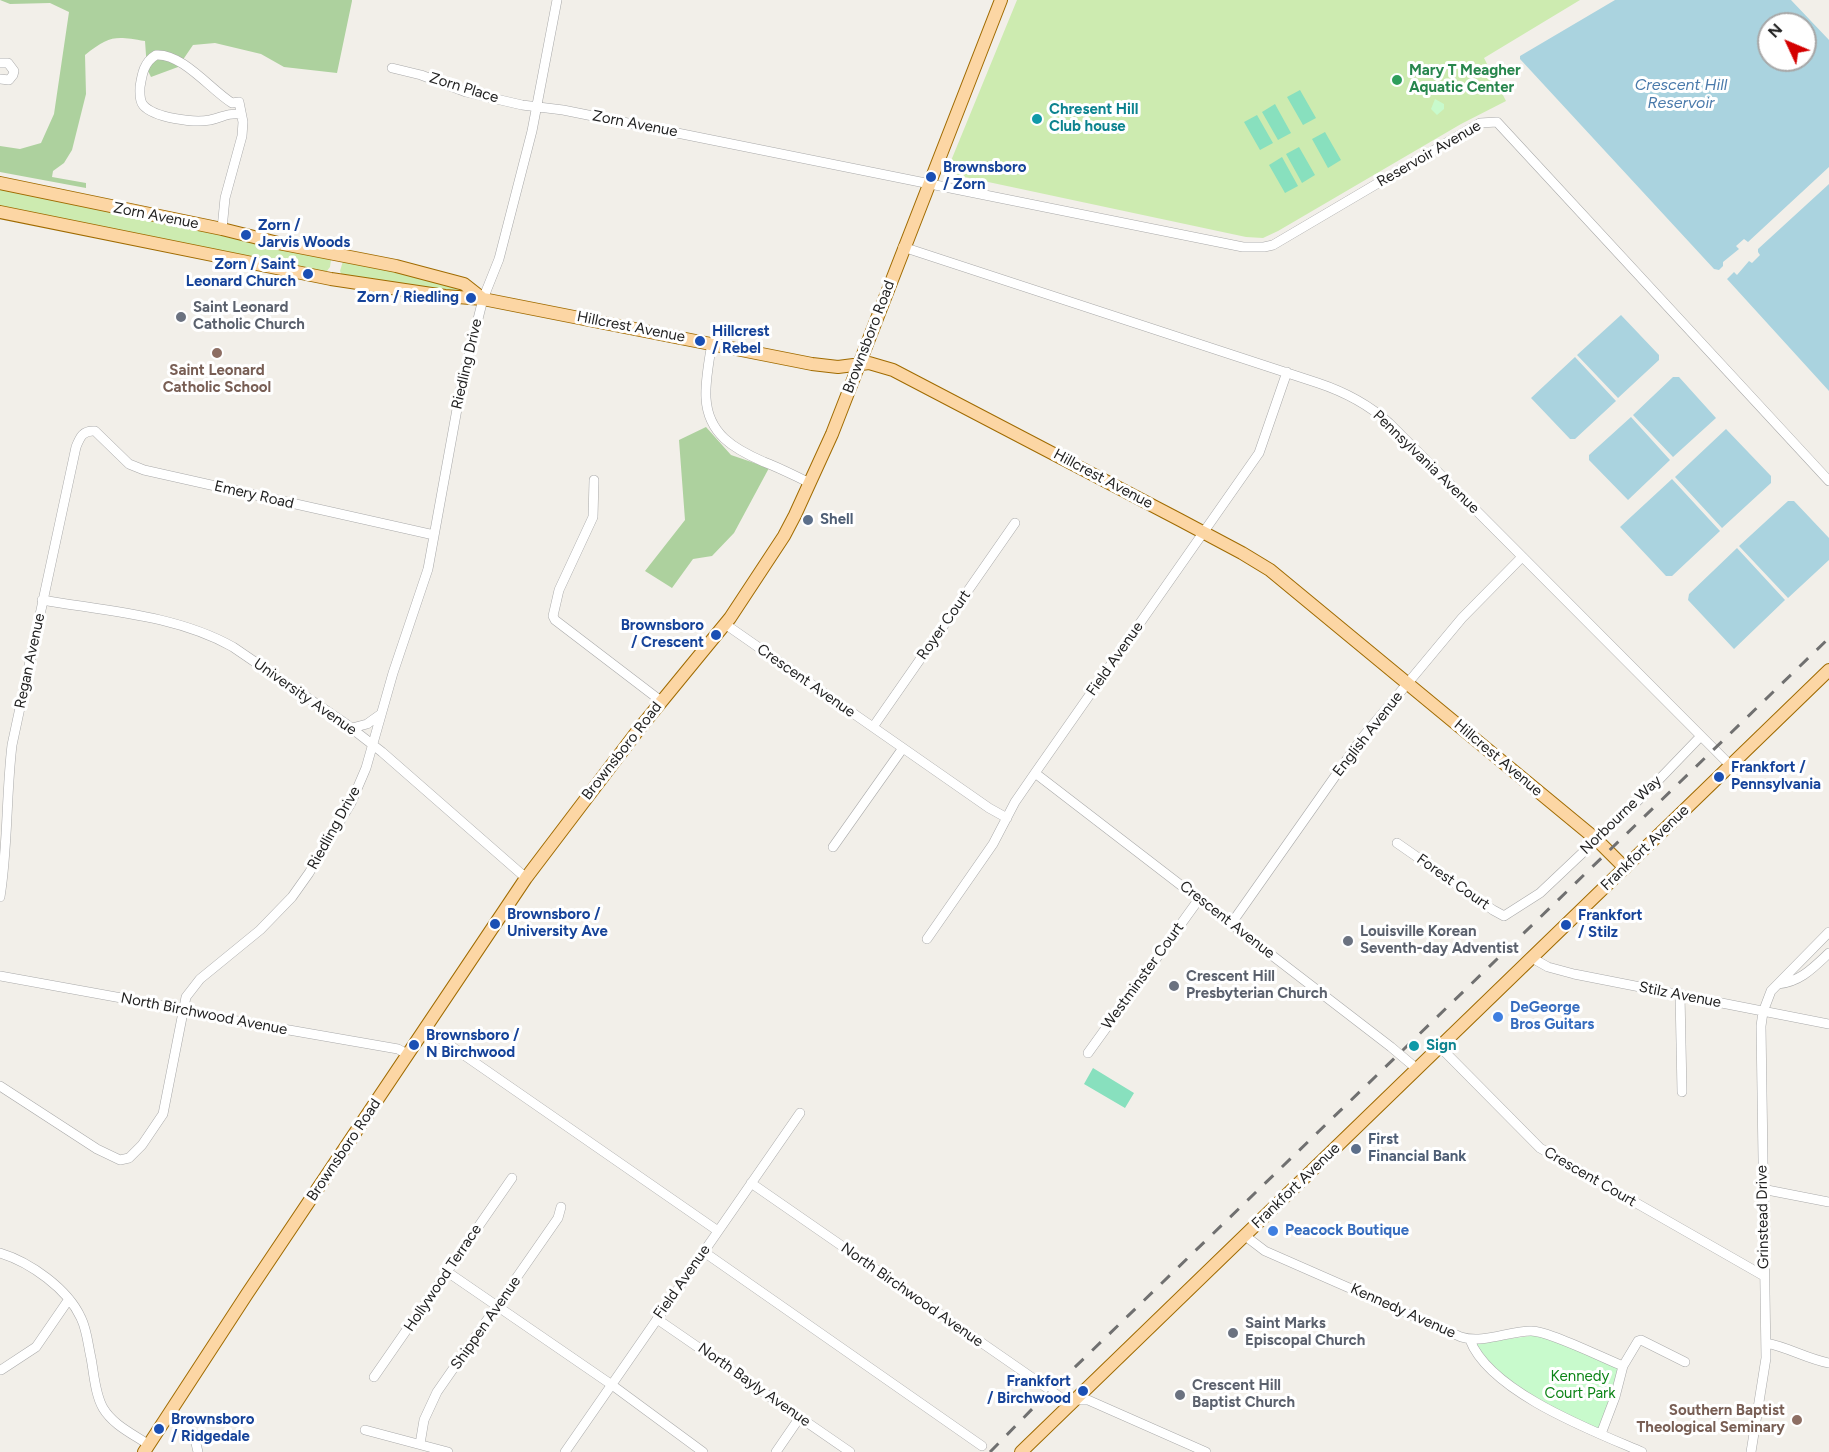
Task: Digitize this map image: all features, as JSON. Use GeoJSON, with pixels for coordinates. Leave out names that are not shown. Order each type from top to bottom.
{"type":"FeatureCollection","features":[{"type":"Feature","properties":{"kind":"main road","name":"Brownsboro Road"},"geometry":{"type":"LineString","coordinates":[[147,1448],[526,878],[661,701],[725,624],[784,536],[810,483],[858,364],[999,1]]}},
{"type":"Feature","properties":{"kind":"main road","name":"Zorn Avenue"},"geometry":{"type":"LineString","coordinates":[[0,183],[406,269],[464,284],[483,299]]}},
{"type":"Feature","properties":{"kind":"main road","name":"Zorn Avenue"},"geometry":{"type":"LineString","coordinates":[[0,212],[332,279],[445,296],[483,299]]}},
{"type":"Feature","properties":{"kind":"main road","name":"Hillcrest Avenue"},"geometry":{"type":"LineString","coordinates":[[483,299],[812,364],[838,367],[858,364],[878,365],[893,370],[1242,552],[1270,570],[1597,840],[1625,868]]}},
{"type":"Feature","properties":{"kind":"main road","name":"Frankfort Avenue"},"geometry":{"type":"LineString","coordinates":[[1021,1452],[1829,670]]}},
{"type":"Feature","properties":{"kind":"street"},"geometry":{"type":"LineString","coordinates":[[483,299],[499,259],[537,106],[557,0]]}},
{"type":"Feature","properties":{"kind":"street"},"geometry":{"type":"LineString","coordinates":[[222,229],[225,198],[243,136],[241,114],[239,102],[232,103],[225,99],[193,72],[170,57],[156,55],[146,63],[140,95],[143,105],[152,110],[181,120],[194,121],[210,120],[226,113],[241,114]]}},
{"type":"Feature","properties":{"kind":"street"},"geometry":{"type":"LineString","coordinates":[[0,63],[8,63],[14,71],[9,80],[0,79]]}},
{"type":"Feature","properties":{"kind":"street","name":"Zorn Place"},"geometry":{"type":"LineString","coordinates":[[392,68],[421,75],[466,92],[522,105],[537,106]]}},
{"type":"Feature","properties":{"kind":"street","name":"Zorn Avenue"},"geometry":{"type":"LineString","coordinates":[[537,106],[929,183]]}},
{"type":"Feature","properties":{"kind":"street","name":"Reservoir Avenue"},"geometry":{"type":"LineString","coordinates":[[929,183],[1243,247],[1264,247],[1283,240],[1480,123],[1497,122],[1829,481]]}},
{"type":"Feature","properties":{"kind":"street","name":"Pennsylvania Avenue"},"geometry":{"type":"LineString","coordinates":[[903,247],[1287,372],[1343,392],[1378,413],[1730,765]]}},
{"type":"Feature","properties":{"kind":"street","name":"Riedling Drive"},"geometry":{"type":"LineString","coordinates":[[0,1086],[97,1149],[120,1160],[129,1158],[142,1145],[163,1114],[186,997],[200,979],[276,916],[309,873],[351,803],[366,768],[371,744],[428,569],[459,397],[483,299]]}},
{"type":"Feature","properties":{"kind":"street"},"geometry":{"type":"LineString","coordinates":[[712,343],[706,398],[710,419],[715,429],[725,441],[743,453],[810,483]]}},
{"type":"Feature","properties":{"kind":"street","name":"Field Avenue"},"geometry":{"type":"LineString","coordinates":[[927,939],[993,844],[1035,773],[1259,453],[1287,372]]}},
{"type":"Feature","properties":{"kind":"street","name":"Emery Road"},"geometry":{"type":"LineString","coordinates":[[86,431],[95,431],[100,434],[129,464],[144,470],[434,536]]}},
{"type":"Feature","properties":{"kind":"street","name":"Regan Avenue"},"geometry":{"type":"LineString","coordinates":[[0,897],[7,850],[8,780],[12,745],[76,447],[79,438],[86,431]]}},
{"type":"Feature","properties":{"kind":"street"},"geometry":{"type":"LineString","coordinates":[[594,480],[593,517],[559,590],[553,616],[555,620],[661,701]]}},
{"type":"Feature","properties":{"kind":"street","name":"Royer Court"},"geometry":{"type":"LineString","coordinates":[[873,727],[1014,523]]}},
{"type":"Feature","properties":{"kind":"street","name":"English Avenue"},"geometry":{"type":"LineString","coordinates":[[1231,924],[1346,759],[1462,618],[1522,557]]}},
{"type":"Feature","properties":{"kind":"street","name":"University Avenue"},"geometry":{"type":"LineString","coordinates":[[42,600],[173,622],[213,636],[242,653],[352,728],[526,878]]}},
{"type":"Feature","properties":{"kind":"street","name":"Crescent Avenue"},"geometry":{"type":"LineString","coordinates":[[725,624],[989,808],[1007,818]]}},
{"type":"Feature","properties":{"kind":"street"},"geometry":{"type":"LineString","coordinates":[[352,728],[367,724],[381,714]]}},
{"type":"Feature","properties":{"kind":"street","name":"Norbourne Way"},"geometry":{"type":"LineString","coordinates":[[1540,893],[1597,840],[1701,736]]}},
{"type":"Feature","properties":{"kind":"street"},"geometry":{"type":"LineString","coordinates":[[833,847],[903,748]]}},
{"type":"Feature","properties":{"kind":"street","name":"Crescent Avenue"},"geometry":{"type":"LineString","coordinates":[[1035,773],[1386,1042],[1417,1069]]}},
{"type":"Feature","properties":{"kind":"street","name":"Forest Court"},"geometry":{"type":"LineString","coordinates":[[1397,843],[1502,916],[1510,914],[1540,893]]}},
{"type":"Feature","properties":{"kind":"street","name":"Westminster Court"},"geometry":{"type":"LineString","coordinates":[[1088,1053],[1199,899]]}},
{"type":"Feature","properties":{"kind":"street","name":"Grinstead Drive"},"geometry":{"type":"LineString","coordinates":[[1751,1452],[1766,1358],[1762,1189],[1761,1033],[1763,1012],[1771,991],[1829,932]]}},
{"type":"Feature","properties":{"kind":"street"},"geometry":{"type":"LineString","coordinates":[[1778,984],[1790,983],[1807,974],[1829,953]]}},
{"type":"Feature","properties":{"kind":"street","name":"Stilz Avenue"},"geometry":{"type":"LineString","coordinates":[[1532,958],[1553,969],[1829,1024]]}},
{"type":"Feature","properties":{"kind":"street","name":"North Birchwood Avenue"},"geometry":{"type":"LineString","coordinates":[[0,976],[398,1049],[407,1054]]}},
{"type":"Feature","properties":{"kind":"street"},"geometry":{"type":"LineString","coordinates":[[1680,994],[1682,1092]]}},
{"type":"Feature","properties":{"kind":"street"},"geometry":{"type":"LineString","coordinates":[[425,1028],[718,1231]]}},
{"type":"Feature","properties":{"kind":"street","name":"Crescent Court"},"geometry":{"type":"LineString","coordinates":[[1440,1047],[1540,1149],[1764,1276]]}},
{"type":"Feature","properties":{"kind":"street","name":"Field Avenue"},"geometry":{"type":"LineString","coordinates":[[565,1452],[800,1113]]}},
{"type":"Feature","properties":{"kind":"street","name":"Hollywood Terrace"},"geometry":{"type":"LineString","coordinates":[[374,1377],[512,1178]]}},
{"type":"Feature","properties":{"kind":"street","name":"North Birchwood Avenue"},"geometry":{"type":"LineString","coordinates":[[752,1183],[1060,1397],[1067,1400],[1088,1400],[1206,1452]]}},
{"type":"Feature","properties":{"kind":"street"},"geometry":{"type":"LineString","coordinates":[[1762,1189],[1829,1202]]}},
{"type":"Feature","properties":{"kind":"street","name":"Shippen Avenue"},"geometry":{"type":"LineString","coordinates":[[420,1444],[424,1420],[430,1405],[558,1218],[561,1206]]}},
{"type":"Feature","properties":{"kind":"street","name":"Kennedy Avenue"},"geometry":{"type":"LineString","coordinates":[[1244,1235],[1265,1251],[1470,1340],[1475,1352],[1485,1365],[1524,1397],[1642,1452]]}},
{"type":"Feature","properties":{"kind":"street"},"geometry":{"type":"LineString","coordinates":[[704,1252],[982,1446]]}},
{"type":"Feature","properties":{"kind":"street"},"geometry":{"type":"LineString","coordinates":[[0,1253],[11,1257],[54,1283],[69,1299],[82,1319],[97,1389],[104,1409],[115,1422],[147,1448]]}},
{"type":"Feature","properties":{"kind":"street"},"geometry":{"type":"LineString","coordinates":[[446,1271],[612,1385],[703,1452]]}},
{"type":"Feature","properties":{"kind":"street"},"geometry":{"type":"LineString","coordinates":[[1,1370],[36,1347],[69,1299]]}},
{"type":"Feature","properties":{"kind":"street","name":"North Bayly Avenue"},"geometry":{"type":"LineString","coordinates":[[657,1319],[850,1452]]}},
{"type":"Feature","properties":{"kind":"street"},"geometry":{"type":"LineString","coordinates":[[1470,1340],[1503,1334],[1539,1332],[1623,1366]]}},
{"type":"Feature","properties":{"kind":"street"},"geometry":{"type":"LineString","coordinates":[[1602,1434],[1623,1366],[1638,1341],[1641,1340],[1685,1362]]}},
{"type":"Feature","properties":{"kind":"street"},"geometry":{"type":"LineString","coordinates":[[1766,1343],[1785,1347],[1829,1363]]}},
{"type":"Feature","properties":{"kind":"street"},"geometry":{"type":"LineString","coordinates":[[167,1417],[180,1422],[191,1431],[195,1437],[198,1452]]}},
{"type":"Feature","properties":{"kind":"street"},"geometry":{"type":"LineString","coordinates":[[776,1452],[800,1417]]}},
{"type":"Feature","properties":{"kind":"street"},"geometry":{"type":"LineString","coordinates":[[364,1430],[448,1452]]}},
{"type":"Feature","properties":{"kind":"green space"},"geometry":{"type":"Polygon","coordinates":[[[0,0],[352,1],[337,73],[284,67],[261,54],[215,43],[193,45],[178,67],[151,77],[147,69],[145,41],[119,38],[107,40],[94,48],[85,55],[86,94],[72,150],[64,163],[53,171],[52,177],[86,183],[86,188],[0,172],[0,146],[20,149],[41,143],[54,114],[69,12],[50,3],[10,4],[0,0]]]}},
{"type":"Feature","properties":{"kind":"green space"},"geometry":{"type":"Polygon","coordinates":[[[1017,0],[1580,0],[1484,58],[1506,101],[1461,124],[1263,238],[1246,237],[946,173],[1017,0]]]}},
{"type":"Feature","properties":{"kind":"green space"},"geometry":{"type":"Polygon","coordinates":[[[1300,90],[1316,118],[1303,125],[1287,97],[1300,90]]]}},
{"type":"Feature","properties":{"kind":"green space"},"geometry":{"type":"Polygon","coordinates":[[[1435,99],[1444,104],[1444,109],[1437,115],[1431,109],[1435,99]]]}},
{"type":"Feature","properties":{"kind":"green space"},"geometry":{"type":"Polygon","coordinates":[[[1275,104],[1291,133],[1278,140],[1262,112],[1275,104]]]}},
{"type":"Feature","properties":{"kind":"green space"},"geometry":{"type":"Polygon","coordinates":[[[1257,115],[1273,143],[1260,150],[1244,122],[1257,115]]]}},
{"type":"Feature","properties":{"kind":"green space"},"geometry":{"type":"Polygon","coordinates":[[[1325,132],[1341,160],[1328,168],[1312,139],[1325,132]]]}},
{"type":"Feature","properties":{"kind":"green space"},"geometry":{"type":"Polygon","coordinates":[[[1299,147],[1315,175],[1302,183],[1286,154],[1299,147]]]}},
{"type":"Feature","properties":{"kind":"green space"},"geometry":{"type":"Polygon","coordinates":[[[1282,157],[1298,186],[1285,193],[1269,165],[1282,157]]]}},
{"type":"Feature","properties":{"kind":"green space"},"geometry":{"type":"Polygon","coordinates":[[[0,188],[328,257],[331,260],[330,267],[326,272],[0,207],[0,188]]]}},
{"type":"Feature","properties":{"kind":"green space"},"geometry":{"type":"Polygon","coordinates":[[[343,261],[400,272],[465,289],[465,293],[342,276],[340,271],[343,261]]]}},
{"type":"Feature","properties":{"kind":"green space"},"geometry":{"type":"Polygon","coordinates":[[[706,427],[731,455],[769,468],[734,533],[712,556],[693,559],[672,588],[645,571],[685,520],[679,440],[706,427]]]}},
{"type":"Feature","properties":{"kind":"green space"},"geometry":{"type":"Polygon","coordinates":[[[1093,1068],[1134,1093],[1125,1108],[1084,1084],[1093,1068]]]}},
{"type":"Feature","properties":{"kind":"green space","name":"Kennedy Court Park"},"geometry":{"type":"Polygon","coordinates":[[[1545,1334],[1623,1366],[1601,1434],[1525,1397],[1472,1344],[1545,1334]]]}},
{"type":"Feature","properties":{"kind":"water","name":"Crescent Hill Reservoir"},"geometry":{"type":"Polygon","coordinates":[[[1615,0],[1791,0],[1802,12],[1757,12],[1757,72],[1817,72],[1817,27],[1829,40],[1829,167],[1748,242],[1744,239],[1736,246],[1739,249],[1723,262],[1719,270],[1714,269],[1520,59],[1520,56],[1615,0]]]}},
{"type":"Feature","properties":{"kind":"water"},"geometry":{"type":"Polygon","coordinates":[[[1829,184],[1829,391],[1727,279],[1734,272],[1737,275],[1749,261],[1752,263],[1760,255],[1758,249],[1829,184]]]}},
{"type":"Feature","properties":{"kind":"water"},"geometry":{"type":"Polygon","coordinates":[[[1621,315],[1659,355],[1659,360],[1618,398],[1577,355],[1621,315]]]}},
{"type":"Feature","properties":{"kind":"water"},"geometry":{"type":"Polygon","coordinates":[[[1575,357],[1616,401],[1575,439],[1570,439],[1531,398],[1575,357]]]}},
{"type":"Feature","properties":{"kind":"water"},"geometry":{"type":"Polygon","coordinates":[[[1673,377],[1679,377],[1716,418],[1673,457],[1633,415],[1673,377]]]}},
{"type":"Feature","properties":{"kind":"water"},"geometry":{"type":"Polygon","coordinates":[[[1631,417],[1670,460],[1628,500],[1589,460],[1589,455],[1631,417]]]}},
{"type":"Feature","properties":{"kind":"water"},"geometry":{"type":"Polygon","coordinates":[[[1726,429],[1771,476],[1771,483],[1722,528],[1675,477],[1726,429]]]}},
{"type":"Feature","properties":{"kind":"water"},"geometry":{"type":"Polygon","coordinates":[[[1672,479],[1720,531],[1672,576],[1666,576],[1620,527],[1672,479]]]}},
{"type":"Feature","properties":{"kind":"water"},"geometry":{"type":"Polygon","coordinates":[[[1788,501],[1794,501],[1829,538],[1829,560],[1788,598],[1739,546],[1788,501]]]}},
{"type":"Feature","properties":{"kind":"water"},"geometry":{"type":"Polygon","coordinates":[[[1737,548],[1785,600],[1734,649],[1688,600],[1689,594],[1737,548]]]}},
{"type":"Feature","properties":{"kind":"railway"},"geometry":{"type":"LineString","coordinates":[[990,1452],[1042,1399],[1829,638]]}},
{"type":"Feature","properties":{"kind":"place","name":"Mary T Meagher Aquatic Center"},"geometry":{"type":"Point","coordinates":[1397,80]}},
{"type":"Feature","properties":{"kind":"place","name":"Chresent Hill Club house"},"geometry":{"type":"Point","coordinates":[1037,119]}},
{"type":"Feature","properties":{"kind":"place","name":"Brownsboro / Zorn"},"geometry":{"type":"Point","coordinates":[931,177]}},
{"type":"Feature","properties":{"kind":"place","name":"Zorn / Jarvis Woods"},"geometry":{"type":"Point","coordinates":[246,235]}},
{"type":"Feature","properties":{"kind":"place","name":"Zorn / Saint Leonard Church"},"geometry":{"type":"Point","coordinates":[308,274]}},
{"type":"Feature","properties":{"kind":"place","name":"Zorn / Riedling"},"geometry":{"type":"Point","coordinates":[471,298]}},
{"type":"Feature","properties":{"kind":"place","name":"Saint Leonard Catholic Church"},"geometry":{"type":"Point","coordinates":[181,317]}},
{"type":"Feature","properties":{"kind":"place","name":"Hillcrest / Rebel"},"geometry":{"type":"Point","coordinates":[700,341]}},
{"type":"Feature","properties":{"kind":"place","name":"Saint Leonard Catholic School"},"geometry":{"type":"Point","coordinates":[217,353]}},
{"type":"Feature","properties":{"kind":"place","name":"Shell"},"geometry":{"type":"Point","coordinates":[808,520]}},
{"type":"Feature","properties":{"kind":"place","name":"Brownsboro / Crescent"},"geometry":{"type":"Point","coordinates":[716,635]}},
{"type":"Feature","properties":{"kind":"place","name":"Frankfort / Pennsylvania"},"geometry":{"type":"Point","coordinates":[1719,777]}},
{"type":"Feature","properties":{"kind":"place","name":"Brownsboro / University Ave"},"geometry":{"type":"Point","coordinates":[495,924]}},
{"type":"Feature","properties":{"kind":"place","name":"Frankfort / Stilz"},"geometry":{"type":"Point","coordinates":[1566,925]}},
{"type":"Feature","properties":{"kind":"place","name":"Louisville Korean Seventh-day Adventist"},"geometry":{"type":"Point","coordinates":[1348,941]}},
{"type":"Feature","properties":{"kind":"place","name":"Crescent Hill Presbyterian Church"},"geometry":{"type":"Point","coordinates":[1174,986]}},
{"type":"Feature","properties":{"kind":"place","name":"DeGeorge Bros Guitars"},"geometry":{"type":"Point","coordinates":[1498,1017]}},
{"type":"Feature","properties":{"kind":"place","name":"Brownsboro / N Birchwood"},"geometry":{"type":"Point","coordinates":[414,1045]}},
{"type":"Feature","properties":{"kind":"place","name":"Sign"},"geometry":{"type":"Point","coordinates":[1414,1046]}},
{"type":"Feature","properties":{"kind":"place","name":"First Financial Bank"},"geometry":{"type":"Point","coordinates":[1356,1149]}},
{"type":"Feature","properties":{"kind":"place","name":"Peacock Boutique"},"geometry":{"type":"Point","coordinates":[1273,1231]}},
{"type":"Feature","properties":{"kind":"place","name":"Saint Marks Episcopal Church"},"geometry":{"type":"Point","coordinates":[1233,1333]}},
{"type":"Feature","properties":{"kind":"place","name":"Frankfort / Birchwood"},"geometry":{"type":"Point","coordinates":[1083,1391]}},
{"type":"Feature","properties":{"kind":"place","name":"Crescent Hill Baptist Church"},"geometry":{"type":"Point","coordinates":[1180,1395]}},
{"type":"Feature","properties":{"kind":"place","name":"Southern Baptist Theological Seminary"},"geometry":{"type":"Point","coordinates":[1797,1420]}},
{"type":"Feature","properties":{"kind":"place","name":"Brownsboro / Ridgedale"},"geometry":{"type":"Point","coordinates":[159,1429]}}]}
